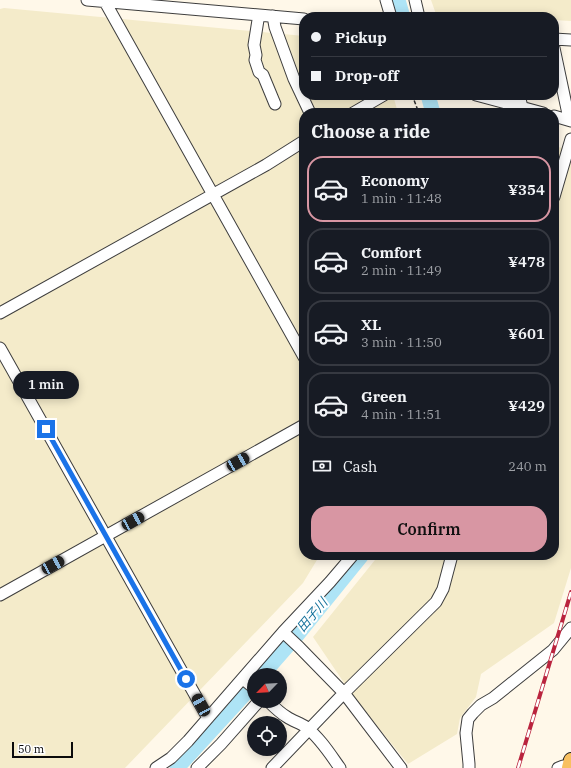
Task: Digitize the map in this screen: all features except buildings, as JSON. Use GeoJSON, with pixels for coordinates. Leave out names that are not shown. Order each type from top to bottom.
{"type":"FeatureCollection","features":[{"type":"Feature","properties":{"kind":"street"},"geometry":{"type":"LineString","coordinates":[[87,0],[299,19]]}},
{"type":"Feature","properties":{"kind":"street"},"geometry":{"type":"LineString","coordinates":[[386,0],[390,12]]}},
{"type":"Feature","properties":{"kind":"street"},"geometry":{"type":"LineString","coordinates":[[415,0],[418,12]]}},
{"type":"Feature","properties":{"kind":"street"},"geometry":{"type":"LineString","coordinates":[[104,1],[299,348]]}},
{"type":"Feature","properties":{"kind":"street"},"geometry":{"type":"LineString","coordinates":[[257,15],[258,20],[254,45],[256,55],[255,60],[259,72],[263,75],[275,104]]}},
{"type":"Feature","properties":{"kind":"street"},"geometry":{"type":"LineString","coordinates":[[273,16],[275,27],[299,90]]}},
{"type":"Feature","properties":{"kind":"street"},"geometry":{"type":"LineString","coordinates":[[559,39],[571,40]]}},
{"type":"Feature","properties":{"kind":"street"},"geometry":{"type":"LineString","coordinates":[[559,72],[568,114],[571,121]]}},
{"type":"Feature","properties":{"kind":"street"},"geometry":{"type":"LineString","coordinates":[[362,108],[375,100]]}},
{"type":"Feature","properties":{"kind":"street"},"geometry":{"type":"LineString","coordinates":[[494,100],[522,108],[520,100]]}},
{"type":"Feature","properties":{"kind":"street"},"geometry":{"type":"LineString","coordinates":[[559,117],[571,121]]}},
{"type":"Feature","properties":{"kind":"street"},"geometry":{"type":"LineString","coordinates":[[559,180],[571,139]]}},
{"type":"Feature","properties":{"kind":"street"},"geometry":{"type":"LineString","coordinates":[[0,313],[266,165],[299,144]]}},
{"type":"Feature","properties":{"kind":"street"},"geometry":{"type":"LineString","coordinates":[[0,348],[208,718]]}},
{"type":"Feature","properties":{"kind":"street"},"geometry":{"type":"LineString","coordinates":[[0,595],[299,428]]}},
{"type":"Feature","properties":{"kind":"street"},"geometry":{"type":"LineString","coordinates":[[259,668],[285,634],[349,560]]}},
{"type":"Feature","properties":{"kind":"street"},"geometry":{"type":"LineString","coordinates":[[272,768],[344,693],[436,602],[443,589],[451,560]]}},
{"type":"Feature","properties":{"kind":"street"},"geometry":{"type":"LineString","coordinates":[[469,768],[466,733],[468,719],[481,706],[553,650],[571,628]]}},
{"type":"Feature","properties":{"kind":"street"},"geometry":{"type":"LineString","coordinates":[[285,634],[299,646],[344,693],[401,768]]}},
{"type":"Feature","properties":{"kind":"street"},"geometry":{"type":"LineString","coordinates":[[156,768],[171,758],[208,718],[247,684]]}},
{"type":"Feature","properties":{"kind":"street"},"geometry":{"type":"LineString","coordinates":[[197,768],[221,744],[253,708]]}},
{"type":"Feature","properties":{"kind":"street"},"geometry":{"type":"LineString","coordinates":[[276,708],[287,717],[305,726],[324,746],[340,768]]}},
{"type":"Feature","properties":{"kind":"shaded area"},"geometry":{"type":"Polygon","coordinates":[[[431,0],[571,0],[571,21],[559,20],[559,12],[435,12],[431,0]]]}},
{"type":"Feature","properties":{"kind":"shaded area"},"geometry":{"type":"Polygon","coordinates":[[[4,8],[299,36],[299,100],[394,100],[397,108],[299,108],[299,560],[317,560],[303,583],[125,768],[0,768],[0,9],[4,8]]]}},
{"type":"Feature","properties":{"kind":"shaded area"},"geometry":{"type":"Polygon","coordinates":[[[559,147],[571,150],[571,568],[554,623],[481,674],[476,697],[460,718],[457,734],[408,764],[353,696],[313,637],[375,560],[559,560],[559,147]]]}},
{"type":"Feature","properties":{"kind":"waterway","name":"田子川"},"geometry":{"type":"LineString","coordinates":[[398,0],[402,12]]}},
{"type":"Feature","properties":{"kind":"waterway","name":"田子川"},"geometry":{"type":"LineString","coordinates":[[429,100],[432,108]]}},
{"type":"Feature","properties":{"kind":"waterway","name":"田子川"},"geometry":{"type":"LineString","coordinates":[[268,668],[298,634],[358,560]]}},
{"type":"Feature","properties":{"kind":"waterway","name":"田子川"},"geometry":{"type":"LineString","coordinates":[[177,768],[247,692]]}},
{"type":"Feature","properties":{"kind":"railway"},"geometry":{"type":"LineString","coordinates":[[518,768],[571,592]]}},
{"type":"Feature","properties":{"kind":"route"},"geometry":{"type":"LineString","coordinates":[[46,429],[186,679]]}}]}
